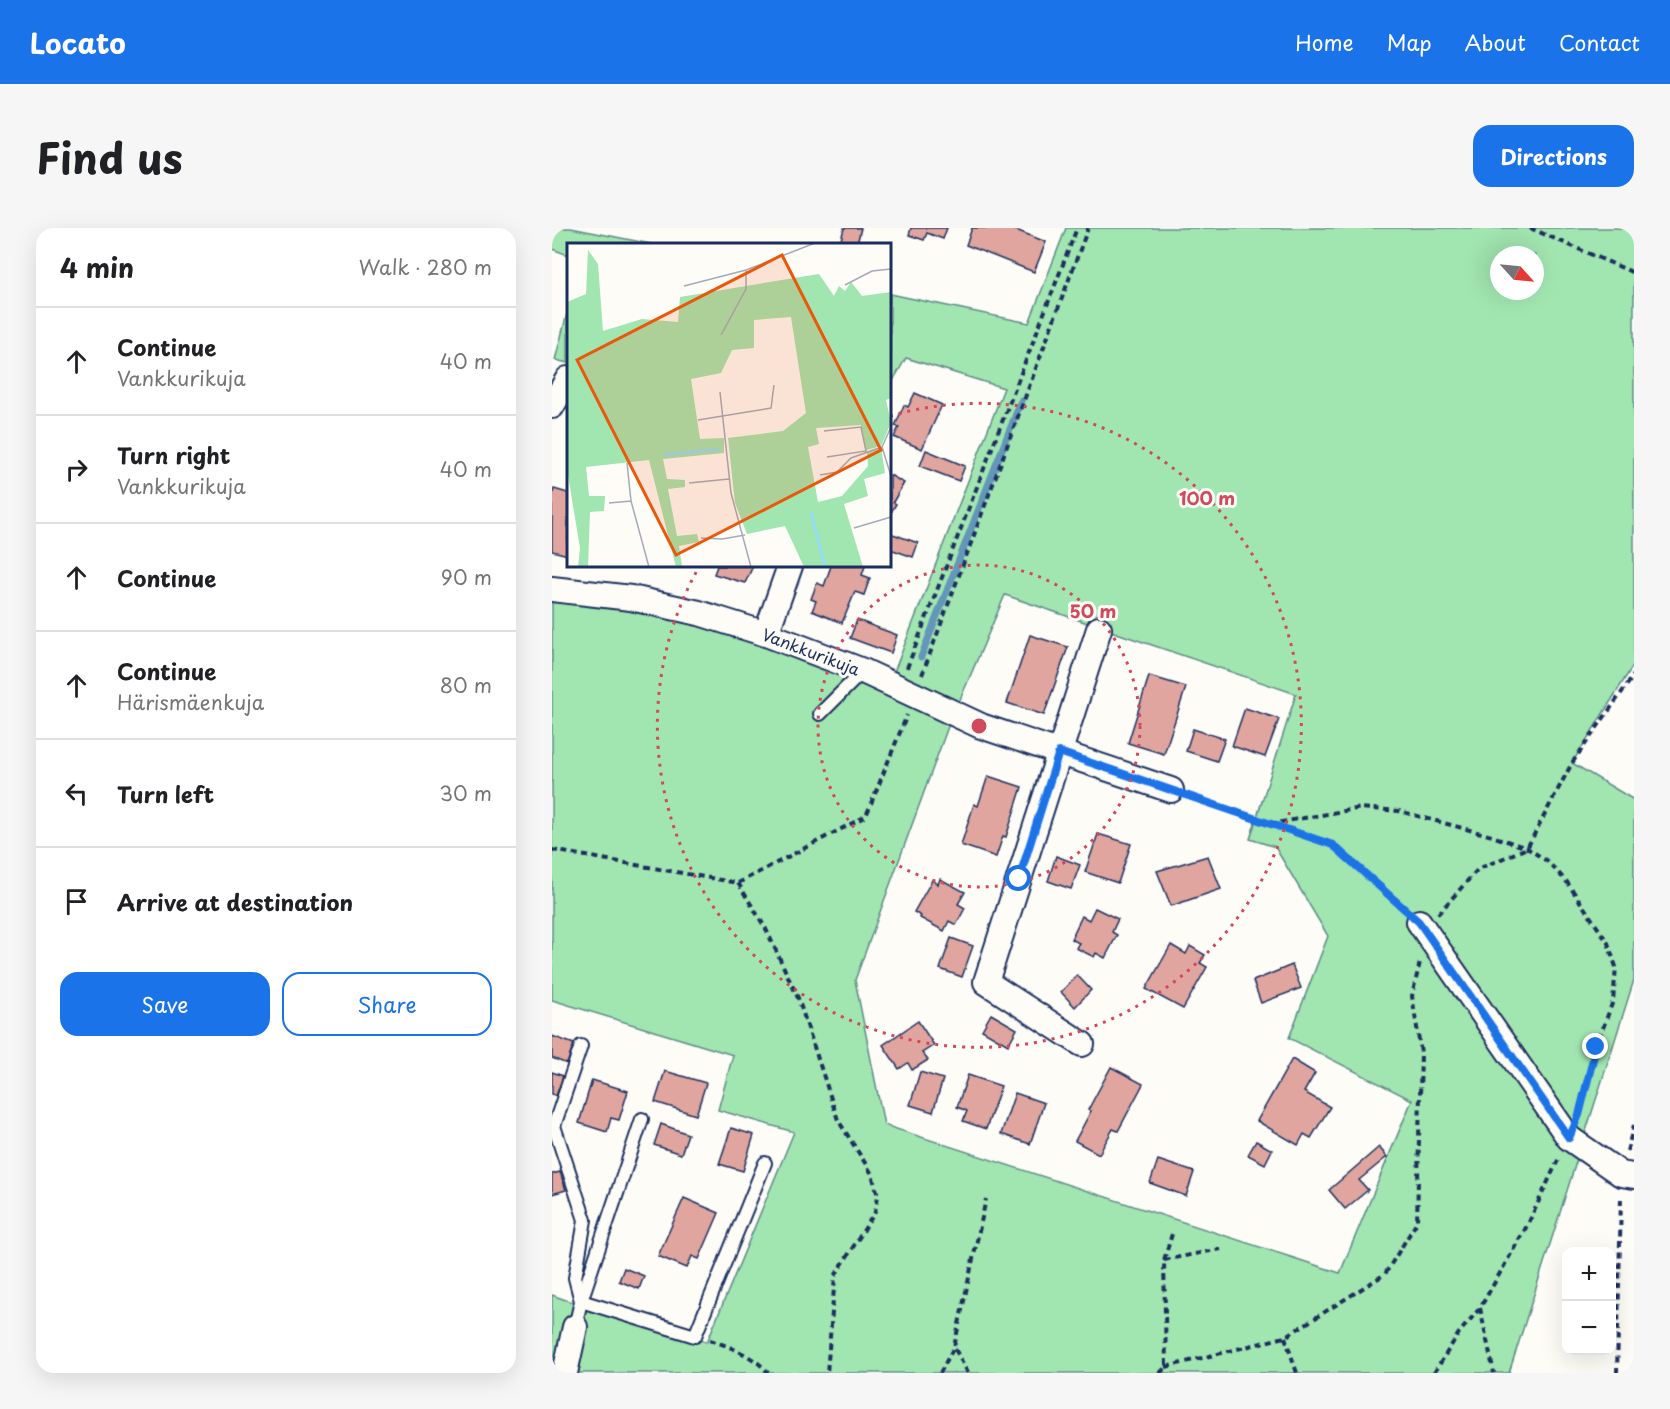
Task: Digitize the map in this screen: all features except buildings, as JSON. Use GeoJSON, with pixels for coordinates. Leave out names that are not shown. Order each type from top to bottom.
{"type":"FeatureCollection","features":[{"type":"Feature","properties":{"kind":"street"},"geometry":{"type":"LineString","coordinates":[[552,406],[567,381]]}},
{"type":"Feature","properties":{"kind":"street"},"geometry":{"type":"LineString","coordinates":[[766,634],[790,567]]}},
{"type":"Feature","properties":{"kind":"street","name":"Vankkurikuja"},"geometry":{"type":"LineString","coordinates":[[552,589],[631,598],[699,613],[766,634],[863,671],[981,726],[1171,790]]}},
{"type":"Feature","properties":{"kind":"street"},"geometry":{"type":"LineString","coordinates":[[1082,1044],[987,982],[1099,629]]}},
{"type":"Feature","properties":{"kind":"street"},"geometry":{"type":"LineString","coordinates":[[1423,927],[1569,1138],[1628,1175]]}},
{"type":"Feature","properties":{"kind":"street"},"geometry":{"type":"LineString","coordinates":[[565,1373],[575,1327]]}},
{"type":"Feature","properties":{"kind":"lane"},"geometry":{"type":"LineString","coordinates":[[820,714],[863,671]]}},
{"type":"Feature","properties":{"kind":"lane"},"geometry":{"type":"LineString","coordinates":[[581,1046],[554,1126],[585,1220],[575,1278],[581,1301]]}},
{"type":"Feature","properties":{"kind":"lane"},"geometry":{"type":"LineString","coordinates":[[575,1327],[581,1301],[642,1119]]}},
{"type":"Feature","properties":{"kind":"lane"},"geometry":{"type":"LineString","coordinates":[[581,1301],[695,1336],[765,1163]]}},
{"type":"Feature","properties":{"kind":"path"},"geometry":{"type":"LineString","coordinates":[[552,850],[738,883],[866,816],[907,692],[1077,228]]}},
{"type":"Feature","properties":{"kind":"path"},"geometry":{"type":"LineString","coordinates":[[907,692],[1088,228]]}},
{"type":"Feature","properties":{"kind":"path"},"geometry":{"type":"LineString","coordinates":[[1530,228],[1634,273]]}},
{"type":"Feature","properties":{"kind":"path"},"geometry":{"type":"LineString","coordinates":[[1160,1373],[1166,1367],[1285,1337],[1385,1274],[1417,1222],[1421,1053],[1412,996],[1423,927],[1436,916],[1478,869],[1527,848],[1572,763],[1634,675]]}},
{"type":"Feature","properties":{"kind":"path"},"geometry":{"type":"LineString","coordinates":[[1171,790],[1333,845],[1423,927]]}},
{"type":"Feature","properties":{"kind":"path"},"geometry":{"type":"LineString","coordinates":[[1270,824],[1361,808],[1399,811],[1492,836],[1527,848],[1547,861],[1567,882],[1608,943],[1616,967],[1613,1001],[1596,1047],[1579,1115],[1569,1138],[1528,1224],[1480,1308],[1459,1333],[1434,1373]]}},
{"type":"Feature","properties":{"kind":"path"},"geometry":{"type":"LineString","coordinates":[[738,883],[765,929],[798,998],[838,1120],[872,1174],[878,1196],[875,1212],[835,1276],[827,1373]]}},
{"type":"Feature","properties":{"kind":"path"},"geometry":{"type":"LineString","coordinates":[[1617,1373],[1628,1175],[1634,1125]]}},
{"type":"Feature","properties":{"kind":"path"},"geometry":{"type":"LineString","coordinates":[[940,1373],[954,1347],[986,1199]]}},
{"type":"Feature","properties":{"kind":"path"},"geometry":{"type":"LineString","coordinates":[[1166,1367],[1164,1260],[1172,1234]]}},
{"type":"Feature","properties":{"kind":"path"},"geometry":{"type":"LineString","coordinates":[[1164,1260],[1221,1249]]}},
{"type":"Feature","properties":{"kind":"path"},"geometry":{"type":"LineString","coordinates":[[1480,1308],[1494,1373]]}},
{"type":"Feature","properties":{"kind":"path"},"geometry":{"type":"LineString","coordinates":[[695,1336],[724,1345],[762,1365],[768,1373]]}},
{"type":"Feature","properties":{"kind":"path"},"geometry":{"type":"LineString","coordinates":[[1285,1337],[1297,1373]]}},
{"type":"Feature","properties":{"kind":"path"},"geometry":{"type":"LineString","coordinates":[[954,1347],[968,1373]]}},
{"type":"Feature","properties":{"kind":"green space"},"geometry":{"type":"Polygon","coordinates":[[[552,228],[571,228],[646,243],[567,243],[567,255],[552,249],[552,228]]]}},
{"type":"Feature","properties":{"kind":"green space"},"geometry":{"type":"Polygon","coordinates":[[[1066,228],[1634,228],[1634,664],[1572,763],[1634,800],[1634,980],[1509,1373],[569,1373],[584,1305],[707,1342],[794,1132],[718,1110],[733,1055],[552,1000],[552,597],[587,599],[716,627],[848,676],[949,724],[855,980],[884,1125],[1340,1273],[1412,1100],[1289,1038],[1328,936],[1275,847],[1250,839],[1296,694],[1005,595],[959,702],[894,672],[1004,388],[906,358],[891,384],[891,294],[1029,323],[1066,228]]]}},
{"type":"Feature","properties":{"kind":"green space"},"geometry":{"type":"Polygon","coordinates":[[[567,314],[567,363],[555,360],[567,314]]]}},
{"type":"Feature","properties":{"kind":"green space"},"geometry":{"type":"Polygon","coordinates":[[[552,1295],[577,1304],[560,1373],[552,1373],[552,1295]]]}},
{"type":"Feature","properties":{"kind":"waterway"},"geometry":{"type":"LineString","coordinates":[[921,657],[1021,401]]}},
{"type":"Feature","properties":{"kind":"route"},"geometry":{"type":"LineString","coordinates":[[1019,879],[1059,752],[1333,845],[1419,922],[1569,1138],[1579,1115],[1596,1047]]}}]}
